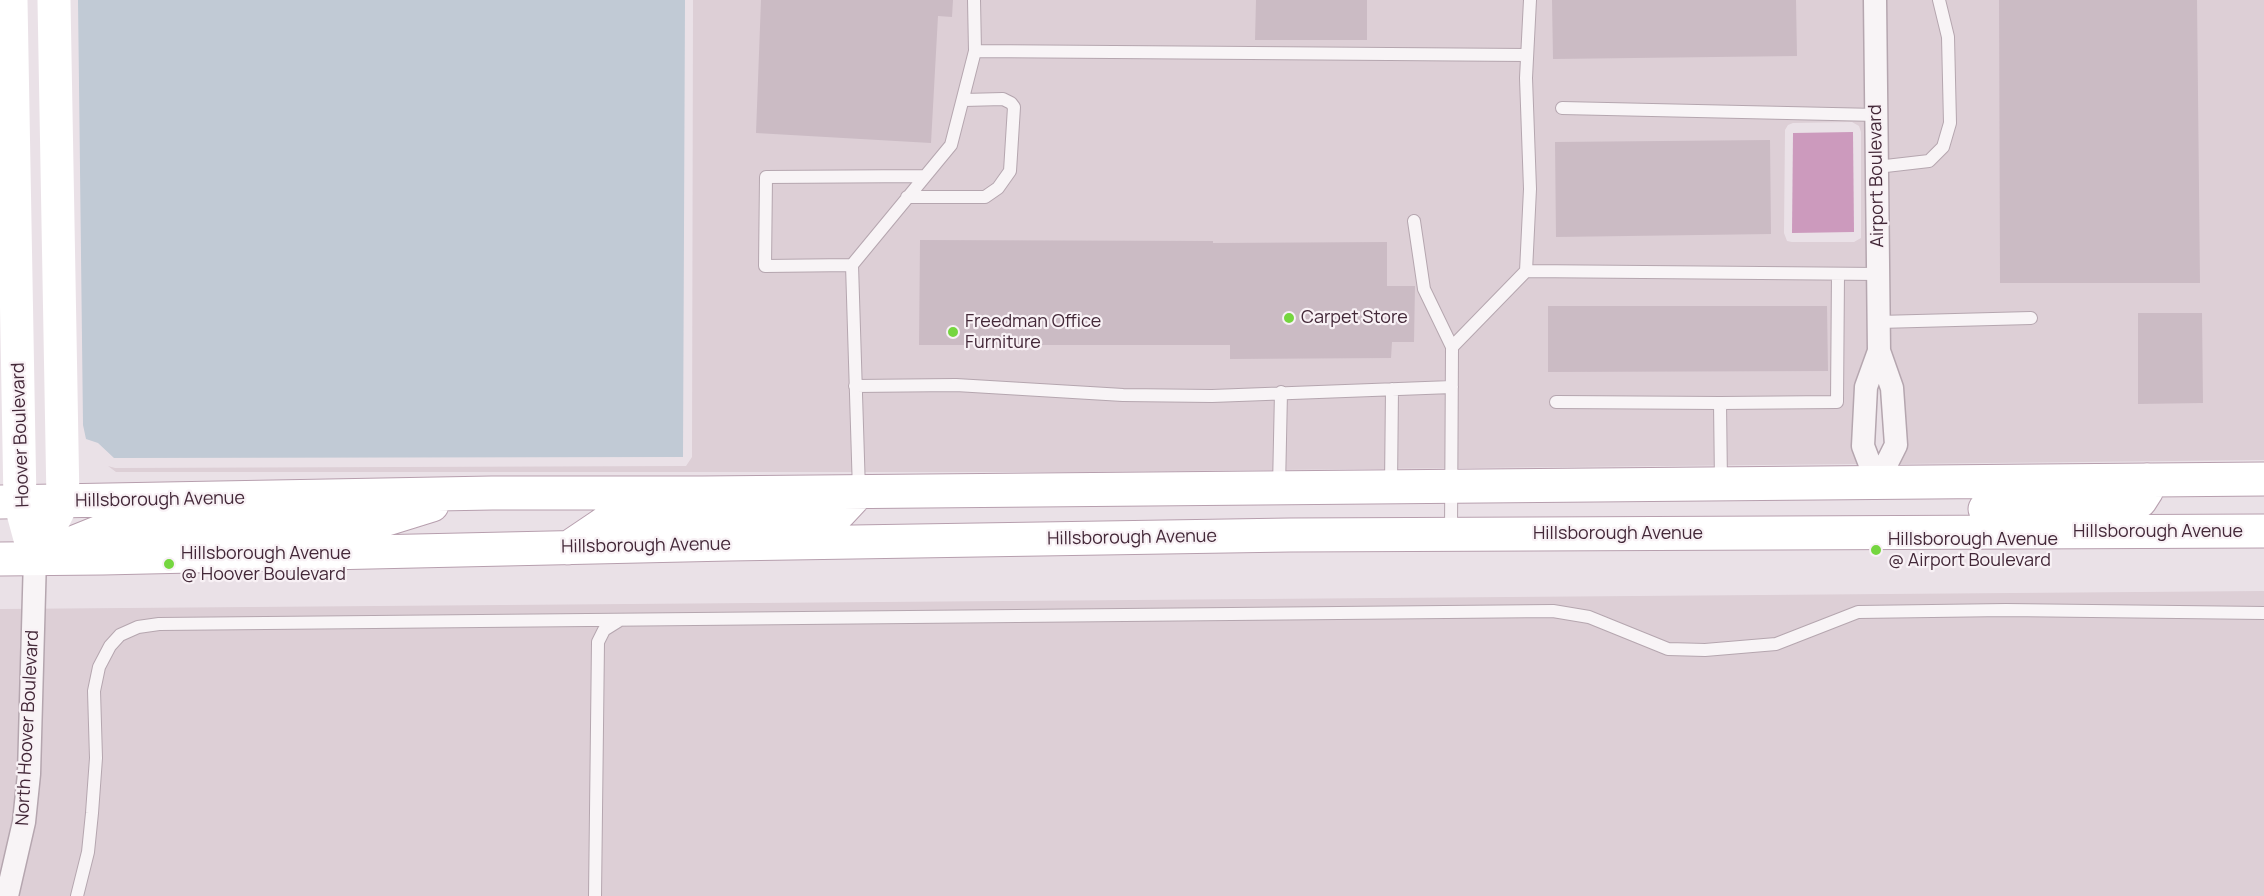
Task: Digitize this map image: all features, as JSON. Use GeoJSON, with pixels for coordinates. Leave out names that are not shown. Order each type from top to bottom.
{"type":"FeatureCollection","features":[{"type":"Feature","properties":{"kind":"main road","name":"Hoover Boulevard"},"geometry":{"type":"LineString","coordinates":[[11,0],[6,125],[10,502],[35,558]]}},
{"type":"Feature","properties":{"kind":"main road","name":"Hoover Boulevard"},"geometry":{"type":"LineString","coordinates":[[35,558],[63,501],[54,0]]}},
{"type":"Feature","properties":{"kind":"main road","name":"Hillsborough Avenue"},"geometry":{"type":"LineString","coordinates":[[10,502],[468,494],[2264,479]]}},
{"type":"Feature","properties":{"kind":"main road"},"geometry":{"type":"LineString","coordinates":[[1845,533],[1868,517],[1887,510],[2128,507],[2140,501],[2147,490],[2147,480]]}},
{"type":"Feature","properties":{"kind":"main road"},"geometry":{"type":"LineString","coordinates":[[568,548],[611,519],[791,518],[840,512],[859,492]]}},
{"type":"Feature","properties":{"kind":"main road"},"geometry":{"type":"LineString","coordinates":[[35,558],[112,527],[374,524],[468,494]]}},
{"type":"Feature","properties":{"kind":"main road","name":"Hillsborough Avenue"},"geometry":{"type":"LineString","coordinates":[[0,559],[1451,534],[2264,531]]}},
{"type":"Feature","properties":{"kind":"street","name":"Airport Boulevard"},"geometry":{"type":"LineString","coordinates":[[1875,0],[1879,351],[1892,388],[1896,445],[1877,483]]}},
{"type":"Feature","properties":{"kind":"street","name":"Airport Boulevard"},"geometry":{"type":"LineString","coordinates":[[1877,483],[1863,446],[1866,387],[1879,351]]}},
{"type":"Feature","properties":{"kind":"street","name":"North Hoover Boulevard"},"geometry":{"type":"LineString","coordinates":[[7,896],[24,822],[29,774],[35,558]]}},
{"type":"Feature","properties":{"kind":"lane"},"geometry":{"type":"LineString","coordinates":[[859,492],[852,265],[951,145],[975,51],[974,0]]}},
{"type":"Feature","properties":{"kind":"lane"},"geometry":{"type":"LineString","coordinates":[[1452,347],[1526,271],[1530,189],[1527,55],[1530,0]]}},
{"type":"Feature","properties":{"kind":"lane"},"geometry":{"type":"LineString","coordinates":[[1878,166],[1929,160],[1943,147],[1950,123],[1948,37],[1939,0]]}},
{"type":"Feature","properties":{"kind":"lane"},"geometry":{"type":"LineString","coordinates":[[975,51],[1527,55]]}},
{"type":"Feature","properties":{"kind":"lane"},"geometry":{"type":"LineString","coordinates":[[907,197],[985,196],[998,188],[1010,171],[1014,117],[1014,107],[1011,102],[1003,99],[964,99]]}},
{"type":"Feature","properties":{"kind":"lane"},"geometry":{"type":"LineString","coordinates":[[1562,108],[1876,115]]}},
{"type":"Feature","properties":{"kind":"lane"},"geometry":{"type":"LineString","coordinates":[[852,265],[765,266],[766,177],[924,176]]}},
{"type":"Feature","properties":{"kind":"lane"},"geometry":{"type":"LineString","coordinates":[[1414,221],[1424,289],[1452,347],[1451,534]]}},
{"type":"Feature","properties":{"kind":"lane"},"geometry":{"type":"LineString","coordinates":[[1526,271],[1879,274]]}},
{"type":"Feature","properties":{"kind":"lane"},"geometry":{"type":"LineString","coordinates":[[1556,402],[1837,402],[1838,274]]}},
{"type":"Feature","properties":{"kind":"lane"},"geometry":{"type":"LineString","coordinates":[[1879,322],[2031,318]]}},
{"type":"Feature","properties":{"kind":"lane"},"geometry":{"type":"LineString","coordinates":[[855,386],[956,385],[1123,396],[1212,396],[1452,387]]}},
{"type":"Feature","properties":{"kind":"lane"},"geometry":{"type":"LineString","coordinates":[[1391,487],[1392,388]]}},
{"type":"Feature","properties":{"kind":"lane"},"geometry":{"type":"LineString","coordinates":[[1279,488],[1281,392]]}},
{"type":"Feature","properties":{"kind":"lane"},"geometry":{"type":"LineString","coordinates":[[1720,403],[1721,484]]}},
{"type":"Feature","properties":{"kind":"lane"},"geometry":{"type":"LineString","coordinates":[[77,896],[88,852],[92,813],[96,758],[94,692],[99,668],[110,646],[120,635],[138,627],[159,624],[1553,611],[1589,616],[1668,649],[1705,650],[1776,644],[1858,612],[2006,610],[2264,613]]}},
{"type":"Feature","properties":{"kind":"lane"},"geometry":{"type":"LineString","coordinates":[[595,896],[598,642],[604,630],[621,619]]}},
{"type":"Feature","properties":{"kind":"shaded area"},"geometry":{"type":"Polygon","coordinates":[[[78,0],[685,0],[683,457],[114,458],[98,443],[86,439],[83,425],[78,0]]]}},
{"type":"Feature","properties":{"kind":"shaded area"},"geometry":{"type":"Polygon","coordinates":[[[693,0],[1865,0],[1869,349],[1859,464],[1084,472],[116,472],[108,466],[115,468],[686,466],[692,457],[693,0]],[[1852,122],[1788,125],[1785,130],[1784,233],[1787,241],[1854,242],[1861,238],[1861,132],[1859,126],[1852,122]]]}},
{"type":"Feature","properties":{"kind":"shaded area"},"geometry":{"type":"Polygon","coordinates":[[[1885,0],[2264,0],[2264,460],[1898,464],[1889,349],[1885,0]]]}},
{"type":"Feature","properties":{"kind":"shaded area"},"geometry":{"type":"Polygon","coordinates":[[[1853,132],[1854,232],[1792,233],[1793,133],[1853,132]]]}},
{"type":"Feature","properties":{"kind":"shaded area"},"geometry":{"type":"Polygon","coordinates":[[[2264,591],[2264,896],[0,896],[0,609],[2264,591]]]}},
{"type":"Feature","properties":{"kind":"building"},"geometry":{"type":"Polygon","coordinates":[[[761,0],[953,0],[952,17],[938,16],[931,143],[756,133],[761,0]]]}},
{"type":"Feature","properties":{"kind":"building"},"geometry":{"type":"Polygon","coordinates":[[[1256,0],[1367,0],[1367,40],[1255,40],[1256,0]]]}},
{"type":"Feature","properties":{"kind":"building"},"geometry":{"type":"Polygon","coordinates":[[[1552,0],[1796,0],[1797,56],[1553,59],[1552,0]]]}},
{"type":"Feature","properties":{"kind":"building"},"geometry":{"type":"Polygon","coordinates":[[[1999,0],[2197,0],[2200,283],[2000,283],[1999,0]]]}},
{"type":"Feature","properties":{"kind":"building"},"geometry":{"type":"Polygon","coordinates":[[[1770,140],[1771,234],[1556,237],[1555,142],[1770,140]]]}},
{"type":"Feature","properties":{"kind":"building"},"geometry":{"type":"Polygon","coordinates":[[[920,240],[1387,242],[1387,286],[1415,286],[1414,342],[1392,342],[1391,358],[1230,359],[1230,345],[919,345],[920,240]]]}},
{"type":"Feature","properties":{"kind":"building"},"geometry":{"type":"Polygon","coordinates":[[[1548,306],[1827,306],[1828,371],[1548,372],[1548,306]]]}},
{"type":"Feature","properties":{"kind":"building"},"geometry":{"type":"Polygon","coordinates":[[[2138,313],[2202,313],[2203,403],[2138,404],[2138,313]]]}},
{"type":"Feature","properties":{"kind":"place","name":"Carpet Store"},"geometry":{"type":"Point","coordinates":[1289,318]}},
{"type":"Feature","properties":{"kind":"place","name":"Freedman Office Furniture"},"geometry":{"type":"Point","coordinates":[953,332]}},
{"type":"Feature","properties":{"kind":"place","name":"Hillsborough Avenue @ Airport Boulevard"},"geometry":{"type":"Point","coordinates":[1876,550]}},
{"type":"Feature","properties":{"kind":"place","name":"Hillsborough Avenue @ Hoover Boulevard"},"geometry":{"type":"Point","coordinates":[169,564]}}]}
